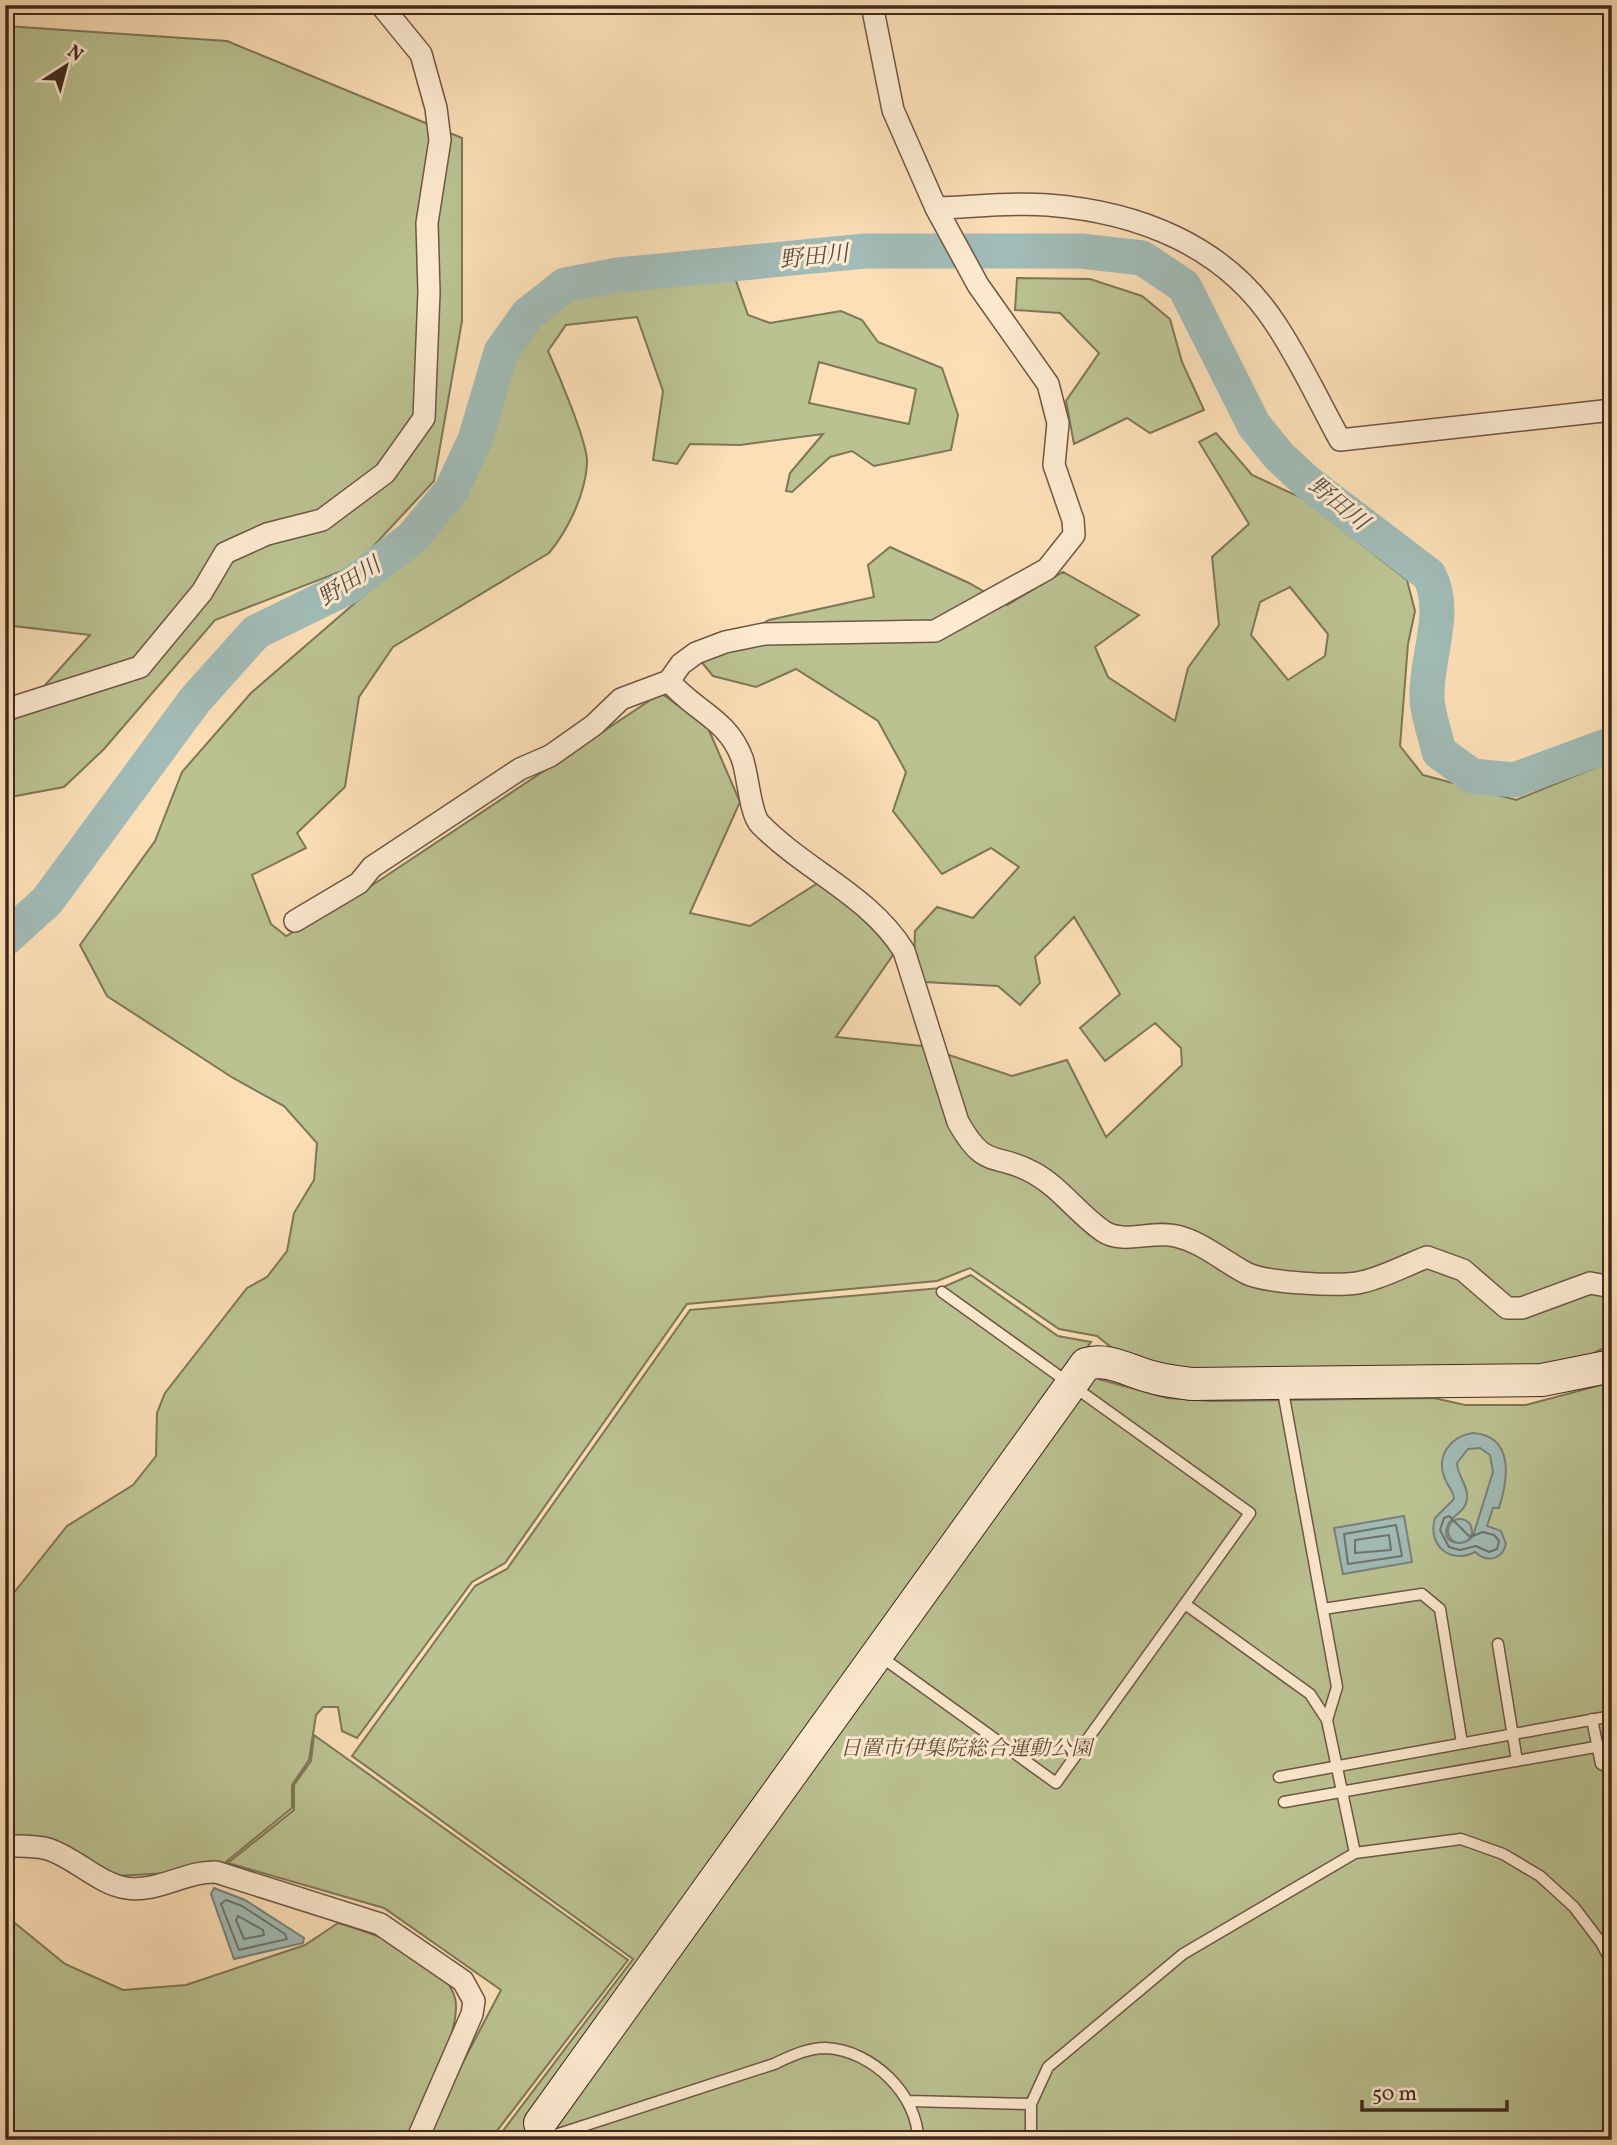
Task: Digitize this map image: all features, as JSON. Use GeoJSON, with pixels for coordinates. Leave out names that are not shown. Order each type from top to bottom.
{"type":"FeatureCollection","features":[{"type":"Feature","properties":{"kind":"street"},"geometry":{"type":"LineString","coordinates":[[5,710],[140,667],[202,592],[225,553],[267,534],[322,520],[385,473],[424,418],[429,292],[427,223],[440,140],[436,108],[421,54],[380,5]]}},
{"type":"Feature","properties":{"kind":"street"},"geometry":{"type":"LineString","coordinates":[[295,921],[359,883],[372,867],[520,769],[550,756],[594,725],[621,699],[670,681],[681,664],[696,653],[764,634],[935,631],[1047,569],[1074,535],[1074,527],[1054,465],[1058,423],[1048,384],[978,285],[940,216],[892,110],[872,5]]}},
{"type":"Feature","properties":{"kind":"street"},"geometry":{"type":"LineString","coordinates":[[940,216],[1046,205],[1122,216],[1174,234],[1207,253],[1248,287],[1276,324],[1340,440],[1612,410]]}},
{"type":"Feature","properties":{"kind":"street"},"geometry":{"type":"LineString","coordinates":[[670,681],[681,695],[715,717],[729,734],[742,757],[758,822],[869,908],[892,932],[904,951],[958,1122],[971,1144],[990,1160],[1032,1172],[1066,1197],[1104,1232],[1120,1238],[1148,1233],[1176,1236],[1199,1244],[1248,1274],[1268,1281],[1360,1283],[1427,1257],[1463,1270],[1507,1308],[1521,1308],[1590,1283],[1612,1287]]}},
{"type":"Feature","properties":{"kind":"street"},"geometry":{"type":"LineString","coordinates":[[536,2134],[1086,1364],[1096,1361],[1154,1378],[1192,1384],[1542,1380],[1612,1366]]}},
{"type":"Feature","properties":{"kind":"street"},"geometry":{"type":"LineString","coordinates":[[5,1846],[48,1849],[112,1884],[128,1888],[155,1887],[196,1874],[216,1872],[380,1924],[449,1969],[470,1990],[474,2001],[472,2014],[417,2140]]}},
{"type":"Feature","properties":{"kind":"lane"},"geometry":{"type":"LineString","coordinates":[[877,1654],[1056,1783],[1250,1513],[942,1292]]}},
{"type":"Feature","properties":{"kind":"lane"},"geometry":{"type":"LineString","coordinates":[[1282,1383],[1336,1688],[1327,1720]]}},
{"type":"Feature","properties":{"kind":"lane"},"geometry":{"type":"LineString","coordinates":[[1323,1609],[1422,1594],[1440,1609],[1462,1744]]}},
{"type":"Feature","properties":{"kind":"lane"},"geometry":{"type":"LineString","coordinates":[[1185,1604],[1310,1694],[1327,1720],[1355,1853]]}},
{"type":"Feature","properties":{"kind":"lane"},"geometry":{"type":"LineString","coordinates":[[1497,1644],[1517,1761]]}},
{"type":"Feature","properties":{"kind":"lane"},"geometry":{"type":"LineString","coordinates":[[1279,1777],[1612,1716]]}},
{"type":"Feature","properties":{"kind":"lane"},"geometry":{"type":"LineString","coordinates":[[1592,1719],[1601,1764],[1612,1769]]}},
{"type":"Feature","properties":{"kind":"lane"},"geometry":{"type":"LineString","coordinates":[[1284,1802],[1612,1744]]}},
{"type":"Feature","properties":{"kind":"lane"},"geometry":{"type":"LineString","coordinates":[[1031,2140],[1031,2104],[1048,2067],[1183,1954],[1355,1853],[1461,1839],[1503,1854],[1540,1876],[1574,1907],[1602,1944],[1612,1964]]}},
{"type":"Feature","properties":{"kind":"lane"},"geometry":{"type":"LineString","coordinates":[[536,2134],[774,2064],[801,2052],[826,2048],[848,2052],[895,2083],[909,2101],[918,2125],[918,2140]]}},
{"type":"Feature","properties":{"kind":"lane"},"geometry":{"type":"LineString","coordinates":[[909,2101],[1031,2104]]}},
{"type":"Feature","properties":{"kind":"green space"},"geometry":{"type":"Polygon","coordinates":[[[5,26],[227,41],[462,138],[462,321],[434,481],[355,566],[215,620],[104,749],[64,787],[5,798],[5,730],[90,635],[5,625],[5,26]]]}},
{"type":"Feature","properties":{"kind":"green space"},"geometry":{"type":"Polygon","coordinates":[[[734,275],[748,315],[770,323],[841,311],[862,320],[878,342],[942,368],[958,415],[951,450],[874,466],[852,451],[830,457],[792,492],[786,491],[790,473],[823,434],[740,445],[690,444],[677,464],[653,460],[663,391],[637,317],[566,325],[548,351],[578,425],[587,464],[583,488],[569,523],[549,553],[393,647],[359,697],[345,787],[297,833],[306,848],[252,875],[271,924],[286,936],[371,886],[661,693],[708,728],[740,802],[690,913],[750,926],[821,881],[869,920],[895,952],[836,1037],[922,1046],[1012,1076],[1067,1060],[1106,1137],[1182,1065],[1181,1048],[1155,1023],[1105,1061],[1080,1028],[1120,994],[1074,917],[1035,957],[1040,983],[1020,1005],[998,986],[924,982],[914,966],[915,931],[937,907],[973,918],[1019,867],[991,848],[942,874],[893,811],[906,772],[878,721],[796,669],[756,687],[713,676],[699,659],[769,620],[874,597],[868,565],[890,547],[969,583],[1007,605],[1063,572],[1139,615],[1095,647],[1108,677],[1175,721],[1188,668],[1219,625],[1212,557],[1249,524],[1199,442],[1216,433],[1252,475],[1302,498],[1407,580],[1415,611],[1408,644],[1400,746],[1423,775],[1516,800],[1612,761],[1612,1344],[1564,1368],[1183,1372],[1117,1352],[1097,1336],[1059,1329],[970,1268],[937,1281],[687,1304],[505,1563],[472,1582],[357,1738],[342,1731],[338,1707],[323,1707],[316,1715],[309,1760],[292,1785],[292,1808],[221,1866],[170,1873],[116,1876],[5,1841],[5,1604],[67,1526],[133,1485],[156,1456],[157,1413],[165,1393],[247,1288],[267,1277],[287,1251],[294,1213],[314,1180],[317,1143],[284,1106],[233,1078],[107,996],[80,945],[155,841],[182,772],[251,693],[378,583],[465,497],[511,356],[568,293],[734,275]],[[819,362],[809,403],[909,424],[916,389],[819,362]],[[1290,587],[1260,602],[1251,635],[1288,680],[1325,656],[1328,634],[1290,587]]]}},
{"type":"Feature","properties":{"kind":"green space"},"geometry":{"type":"Polygon","coordinates":[[[1017,278],[1090,279],[1142,296],[1170,319],[1182,362],[1204,410],[1150,433],[1127,418],[1074,444],[1066,401],[1099,353],[1060,313],[1015,310],[1017,278]]]}},
{"type":"Feature","properties":{"kind":"green space","name":"日置市伊集院総合運動公園"},"geometry":{"type":"Polygon","coordinates":[[[971,1275],[1058,1336],[1091,1342],[1086,1349],[1098,1379],[1167,1398],[1211,1401],[1434,1398],[1465,1405],[1526,1405],[1612,1382],[1612,2140],[496,2140],[633,1959],[352,1756],[475,1586],[507,1569],[690,1310],[941,1288],[971,1275]]]}},
{"type":"Feature","properties":{"kind":"green space"},"geometry":{"type":"Polygon","coordinates":[[[314,1735],[628,1960],[490,2140],[427,2140],[432,2121],[501,1990],[384,1908],[228,1863],[294,1810],[294,1785],[311,1761],[314,1735]]]}},
{"type":"Feature","properties":{"kind":"green space"},"geometry":{"type":"Polygon","coordinates":[[[5,1915],[65,1964],[123,1990],[186,1985],[305,1945],[338,1923],[406,1949],[423,1959],[448,1983],[455,1998],[456,2011],[440,2069],[409,2140],[5,2140],[5,1915]]]}},
{"type":"Feature","properties":{"kind":"water"},"geometry":{"type":"Polygon","coordinates":[[[1473,1433],[1487,1436],[1496,1442],[1505,1461],[1505,1485],[1499,1508],[1493,1508],[1487,1526],[1501,1531],[1506,1544],[1501,1554],[1494,1558],[1484,1558],[1475,1552],[1457,1556],[1449,1554],[1434,1537],[1435,1518],[1454,1499],[1442,1471],[1444,1455],[1452,1443],[1473,1433]],[[1480,1448],[1468,1449],[1457,1463],[1467,1499],[1446,1531],[1449,1540],[1453,1542],[1464,1542],[1473,1536],[1493,1472],[1490,1455],[1480,1448]]]}},
{"type":"Feature","properties":{"kind":"water"},"geometry":{"type":"Polygon","coordinates":[[[1404,1516],[1412,1562],[1343,1574],[1334,1528],[1404,1516]]]}},
{"type":"Feature","properties":{"kind":"water"},"geometry":{"type":"Polygon","coordinates":[[[1460,1519],[1471,1526],[1472,1531],[1465,1542],[1460,1543],[1449,1536],[1448,1531],[1455,1520],[1460,1519]]]}},
{"type":"Feature","properties":{"kind":"water"},"geometry":{"type":"Polygon","coordinates":[[[214,1888],[245,1900],[304,1938],[303,1943],[234,1959],[211,1894],[214,1888]]]}},
{"type":"Feature","properties":{"kind":"waterway","name":"野田川"},"geometry":{"type":"LineString","coordinates":[[5,939],[47,901],[195,700],[256,632],[348,587],[412,538],[451,491],[475,440],[501,352],[528,314],[565,285],[618,275],[865,251],[1081,251],[1142,258],[1184,286],[1254,425],[1279,456],[1307,482],[1429,575],[1437,603],[1437,618],[1427,700],[1439,752],[1472,776],[1514,780],[1612,744]]}}]}
